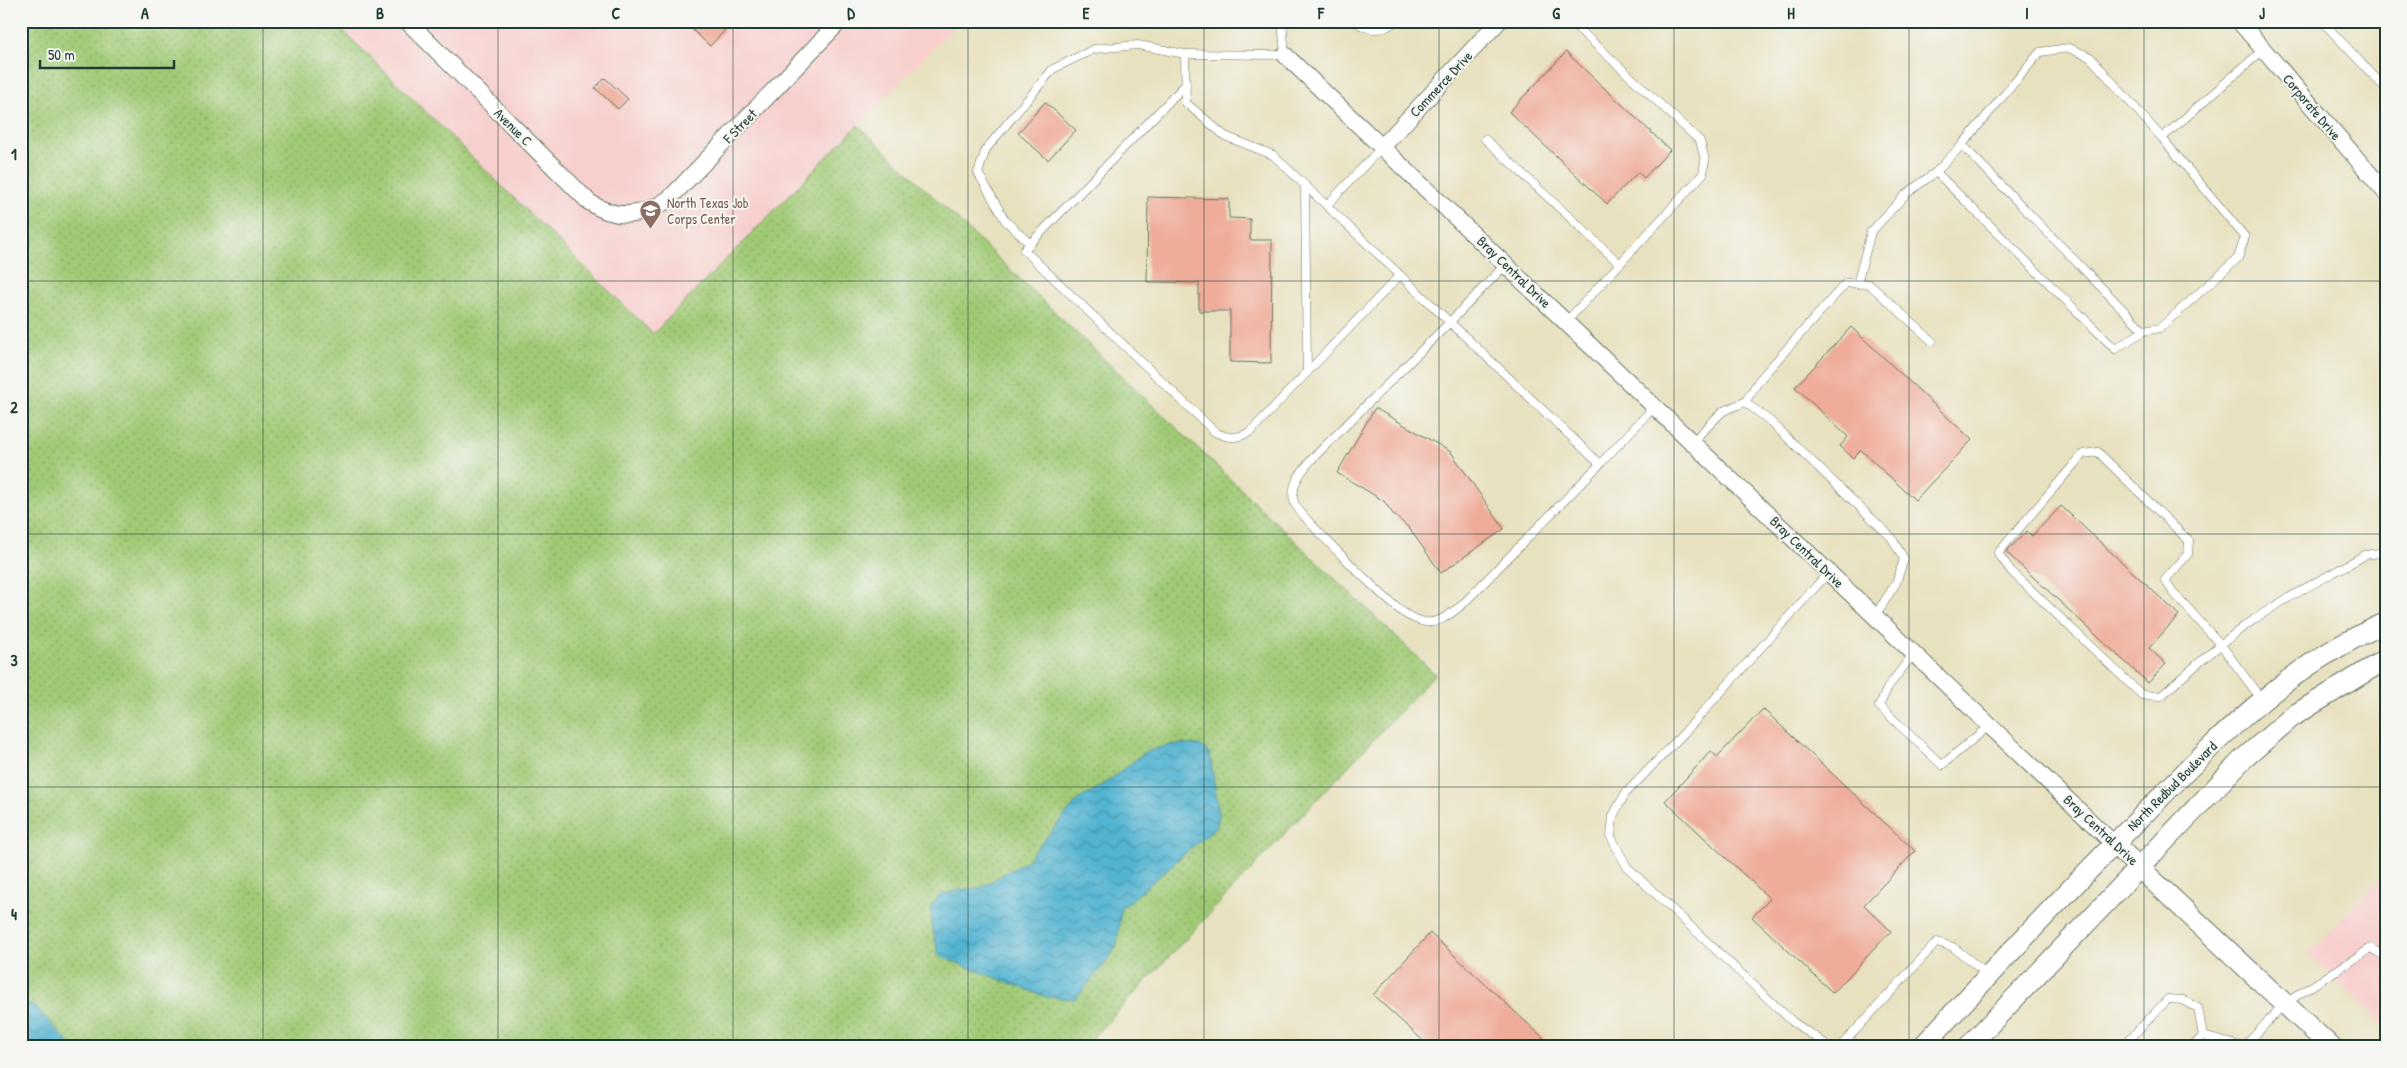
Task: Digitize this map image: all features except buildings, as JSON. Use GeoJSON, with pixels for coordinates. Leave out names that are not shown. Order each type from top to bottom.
{"type":"FeatureCollection","features":[{"type":"Feature","properties":{"kind":"street","name":"Avenue C"},"geometry":{"type":"LineString","coordinates":[[407,21],[589,202],[609,213],[630,216]]}},
{"type":"Feature","properties":{"kind":"street","name":"F Street"},"geometry":{"type":"LineString","coordinates":[[630,216],[652,210],[670,198],[840,21]]}},
{"type":"Feature","properties":{"kind":"street","name":"Commerce Drive"},"geometry":{"type":"LineString","coordinates":[[1382,147],[1499,21]]}},
{"type":"Feature","properties":{"kind":"street","name":"Corporate Drive"},"geometry":{"type":"LineString","coordinates":[[2239,21],[2386,193]]}},
{"type":"Feature","properties":{"kind":"street","name":"Bray Central Drive"},"geometry":{"type":"LineString","coordinates":[[1285,55],[1828,573],[2330,1047]]}},
{"type":"Feature","properties":{"kind":"street","name":"North Redbud Boulevard"},"geometry":{"type":"LineString","coordinates":[[1922,1047],[2114,844],[2217,740],[2262,700],[2319,658],[2352,638],[2386,623]]}},
{"type":"Feature","properties":{"kind":"street"},"geometry":{"type":"LineString","coordinates":[[1968,1047],[2242,760],[2293,716],[2386,659]]}},
{"type":"Feature","properties":{"kind":"lane"},"geometry":{"type":"LineString","coordinates":[[1030,244],[1005,220],[978,174],[986,149],[1054,69],[1094,49],[1138,45],[1185,54],[1285,55],[1282,21]]}},
{"type":"Feature","properties":{"kind":"lane"},"geometry":{"type":"LineString","coordinates":[[1355,21],[1372,30],[1386,29],[1396,21]]}},
{"type":"Feature","properties":{"kind":"lane"},"geometry":{"type":"LineString","coordinates":[[1566,322],[1703,174],[1705,160],[1700,141],[1570,21]]}},
{"type":"Feature","properties":{"kind":"lane"},"geometry":{"type":"LineString","coordinates":[[2322,21],[2386,89]]}},
{"type":"Feature","properties":{"kind":"lane"},"geometry":{"type":"LineString","coordinates":[[1857,284],[1871,232],[1906,194],[1936,172],[1962,145],[2040,52],[2069,48],[2090,57],[2162,138],[2245,237],[2238,258],[2160,328],[2144,332],[2115,349],[1936,172]]}},
{"type":"Feature","properties":{"kind":"lane"},"geometry":{"type":"LineString","coordinates":[[2162,138],[2263,50]]}},
{"type":"Feature","properties":{"kind":"lane"},"geometry":{"type":"LineString","coordinates":[[1185,54],[1186,103],[1225,136],[1273,155],[1600,464]]}},
{"type":"Feature","properties":{"kind":"lane"},"geometry":{"type":"LineString","coordinates":[[1186,84],[1024,250],[1215,432],[1227,438],[1236,438],[1250,432],[1400,275]]}},
{"type":"Feature","properties":{"kind":"lane"},"geometry":{"type":"LineString","coordinates":[[1485,140],[1620,264]]}},
{"type":"Feature","properties":{"kind":"lane"},"geometry":{"type":"LineString","coordinates":[[1962,145],[2144,332]]}},
{"type":"Feature","properties":{"kind":"lane"},"geometry":{"type":"LineString","coordinates":[[1327,205],[1382,147]]}},
{"type":"Feature","properties":{"kind":"lane"},"geometry":{"type":"LineString","coordinates":[[1305,185],[1307,372]]}},
{"type":"Feature","properties":{"kind":"lane"},"geometry":{"type":"LineString","coordinates":[[1506,264],[1312,458],[1300,473],[1293,489],[1295,504],[1320,534],[1404,613],[1425,622],[1443,620],[1462,605],[1655,406]]}},
{"type":"Feature","properties":{"kind":"lane"},"geometry":{"type":"LineString","coordinates":[[1692,442],[1723,411],[1745,402],[1760,379],[1846,284],[1869,284],[1932,341]]}},
{"type":"Feature","properties":{"kind":"lane"},"geometry":{"type":"LineString","coordinates":[[1745,402],[1770,421],[1891,537],[1904,559],[1896,583],[1875,616]]}},
{"type":"Feature","properties":{"kind":"lane"},"geometry":{"type":"LineString","coordinates":[[2262,700],[2221,646],[2173,592],[2166,580],[2188,554],[2189,542],[2098,452],[2083,454],[1998,553],[2011,571],[2142,695],[2161,696],[2221,646],[2250,622],[2365,555],[2386,552]]}},
{"type":"Feature","properties":{"kind":"lane"},"geometry":{"type":"LineString","coordinates":[[1828,573],[1684,733],[1625,794],[1613,816],[1611,837],[1627,867],[1793,1022],[1830,1047]]}},
{"type":"Feature","properties":{"kind":"lane"},"geometry":{"type":"LineString","coordinates":[[1914,653],[1888,687],[1879,706],[1942,765],[1990,725]]}},
{"type":"Feature","properties":{"kind":"lane"},"geometry":{"type":"LineString","coordinates":[[1840,1047],[1936,942],[1953,947],[1988,976]]}},
{"type":"Feature","properties":{"kind":"lane"},"geometry":{"type":"LineString","coordinates":[[2203,1036],[2244,1047],[2284,1004],[2370,948],[2386,957]]}},
{"type":"Feature","properties":{"kind":"lane"},"geometry":{"type":"LineString","coordinates":[[2122,1047],[2168,999],[2183,1000],[2198,1008],[2203,1036]]}},
{"type":"Feature","properties":{"kind":"lane"},"geometry":{"type":"LineString","coordinates":[[2192,1047],[2203,1036]]}},
{"type":"Feature","properties":{"kind":"shaded area","name":"North Texas Job Corps Center"},"geometry":{"type":"Polygon","coordinates":[[[333,21],[960,21],[653,334],[333,21]]]}},
{"type":"Feature","properties":{"kind":"shaded area"},"geometry":{"type":"Polygon","coordinates":[[[2386,872],[2386,1027],[2308,954],[2386,872]]]}},
{"type":"Feature","properties":{"kind":"green space"},"geometry":{"type":"Polygon","coordinates":[[[21,21],[333,21],[653,334],[858,125],[1435,674],[1084,1047],[21,1047],[21,21]]]}},
{"type":"Feature","properties":{"kind":"water"},"geometry":{"type":"Polygon","coordinates":[[[1174,744],[1200,745],[1210,754],[1219,814],[1217,826],[1121,909],[1117,944],[1108,960],[1075,999],[1046,997],[939,956],[932,927],[931,906],[942,894],[980,888],[1026,861],[1078,800],[1103,785],[1145,752],[1174,744]]]}},
{"type":"Feature","properties":{"kind":"water"},"geometry":{"type":"Polygon","coordinates":[[[21,1000],[35,1007],[73,1047],[21,1047],[21,1000]]]}},
{"type":"Feature","properties":{"kind":"place","name":"North Texas Job Corps Center"},"geometry":{"type":"Point","coordinates":[651,230]}}]}
